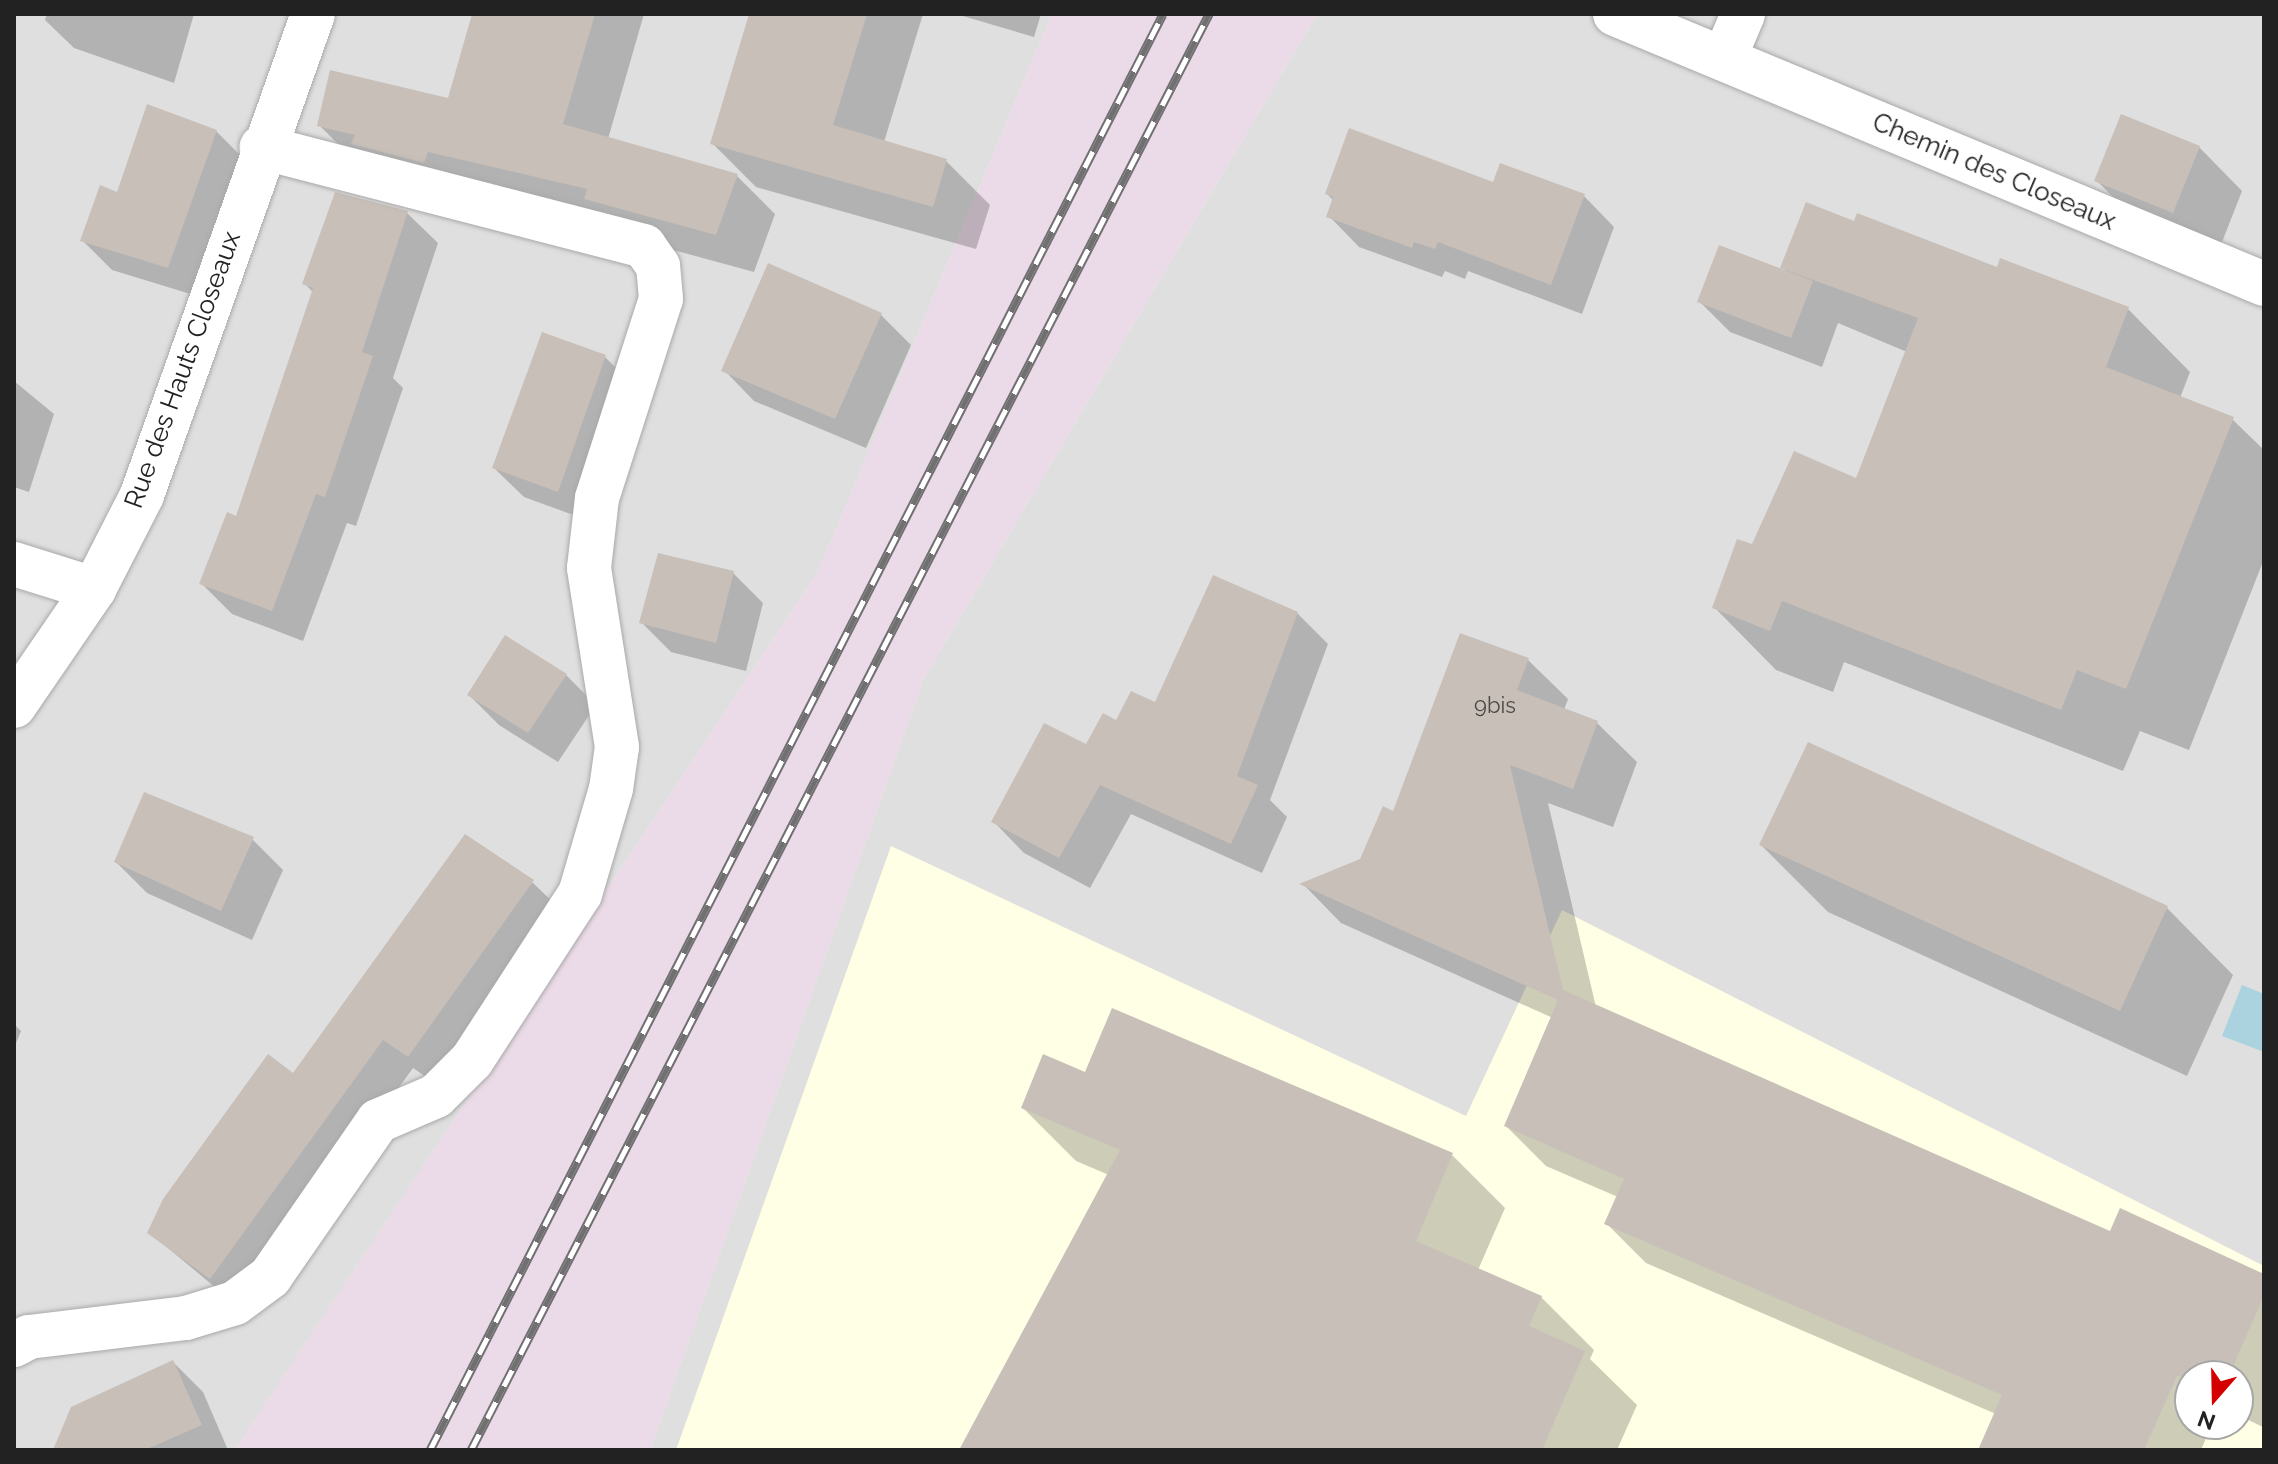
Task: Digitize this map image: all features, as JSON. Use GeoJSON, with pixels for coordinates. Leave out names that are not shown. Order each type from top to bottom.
{"type":"FeatureCollection","features":[{"type":"Feature","properties":{"kind":"street","name":"Rue des Hauts Closeaux"},"geometry":{"type":"LineString","coordinates":[[14,706],[94,589],[142,495],[262,147],[313,14]]}},
{"type":"Feature","properties":{"kind":"street","name":"Chemin des Closeaux"},"geometry":{"type":"LineString","coordinates":[[1615,14],[2264,284]]}},
{"type":"Feature","properties":{"kind":"street"},"geometry":{"type":"LineString","coordinates":[[1724,59],[1743,14]]}},
{"type":"Feature","properties":{"kind":"street"},"geometry":{"type":"LineString","coordinates":[[14,1345],[29,1337],[186,1318],[235,1303],[270,1277],[378,1121],[436,1096],[472,1060],[580,894],[611,789],[617,747],[589,568],[597,498],[661,299],[658,266],[644,246],[262,147]]}},
{"type":"Feature","properties":{"kind":"street"},"geometry":{"type":"LineString","coordinates":[[14,564],[94,589]]}},
{"type":"Feature","properties":{"kind":"shaded area"},"geometry":{"type":"Polygon","coordinates":[[[14,14],[1052,14],[819,570],[235,1450],[14,1450],[14,14]]]}},
{"type":"Feature","properties":{"kind":"shaded area"},"geometry":{"type":"Polygon","coordinates":[[[1052,14],[1317,14],[923,680],[650,1450],[235,1450],[819,570],[1052,14]]]}},
{"type":"Feature","properties":{"kind":"shaded area"},"geometry":{"type":"Polygon","coordinates":[[[1317,14],[2264,14],[2264,1450],[650,1450],[923,680],[1317,14]]]}},
{"type":"Feature","properties":{"kind":"shaded area"},"geometry":{"type":"Polygon","coordinates":[[[891,846],[1466,1116],[1562,910],[2264,1266],[2264,1450],[676,1450],[891,846]]]}},
{"type":"Feature","properties":{"kind":"water"},"geometry":{"type":"Polygon","coordinates":[[[2242,985],[2264,994],[2264,1052],[2222,1036],[2242,985]]]}},
{"type":"Feature","properties":{"kind":"building"},"geometry":{"type":"Polygon","coordinates":[[[472,14],[595,14],[563,124],[738,174],[716,235],[584,199],[587,189],[428,152],[424,163],[351,144],[355,135],[317,126],[330,70],[448,98],[472,14]]]}},
{"type":"Feature","properties":{"kind":"building"},"geometry":{"type":"Polygon","coordinates":[[[749,14],[867,14],[833,125],[947,159],[933,207],[710,144],[749,14]]]}},
{"type":"Feature","properties":{"kind":"building"},"geometry":{"type":"Polygon","coordinates":[[[147,104],[217,130],[168,268],[80,241],[100,185],[117,192],[147,104]]]}},
{"type":"Feature","properties":{"kind":"building"},"geometry":{"type":"Polygon","coordinates":[[[2121,114],[2200,146],[2173,213],[2094,181],[2121,114]]]}},
{"type":"Feature","properties":{"kind":"building"},"geometry":{"type":"Polygon","coordinates":[[[1349,128],[1493,182],[1500,163],[1585,194],[1551,285],[1438,242],[1435,249],[1414,242],[1412,248],[1326,217],[1333,197],[1325,194],[1349,128]]]}},
{"type":"Feature","properties":{"kind":"building"},"geometry":{"type":"Polygon","coordinates":[[[335,192],[408,211],[362,352],[373,356],[325,497],[316,494],[272,611],[199,584],[227,512],[236,516],[313,288],[302,284],[335,192]]]}},
{"type":"Feature","properties":{"kind":"building"},"geometry":{"type":"Polygon","coordinates":[[[1806,202],[1854,221],[1857,213],[1997,267],[2000,258],[2129,307],[2106,367],[2234,417],[2126,689],[2077,670],[2061,710],[1782,601],[1770,631],[1712,608],[1737,539],[1752,544],[1794,451],[1856,478],[1918,318],[1780,268],[1806,202]]]}},
{"type":"Feature","properties":{"kind":"building"},"geometry":{"type":"Polygon","coordinates":[[[1719,245],[1813,281],[1791,338],[1697,302],[1719,245]]]}},
{"type":"Feature","properties":{"kind":"building"},"geometry":{"type":"Polygon","coordinates":[[[768,263],[882,313],[835,419],[721,371],[768,263]]]}},
{"type":"Feature","properties":{"kind":"building"},"geometry":{"type":"Polygon","coordinates":[[[542,332],[606,355],[558,492],[492,468],[542,332]]]}},
{"type":"Feature","properties":{"kind":"building"},"geometry":{"type":"Polygon","coordinates":[[[658,553],[734,571],[716,643],[639,623],[658,553]]]}},
{"type":"Feature","properties":{"kind":"building"},"geometry":{"type":"Polygon","coordinates":[[[1213,575],[1298,612],[1237,776],[1258,785],[1231,844],[1100,785],[1059,858],[991,822],[1044,723],[1086,744],[1103,713],[1116,720],[1131,691],[1155,702],[1213,575]]]}},
{"type":"Feature","properties":{"kind":"building"},"geometry":{"type":"Polygon","coordinates":[[[1460,633],[1529,658],[1517,690],[1598,721],[1573,789],[1510,765],[1563,990],[2110,1231],[2120,1208],[2264,1274],[2264,1295],[2236,1360],[2174,1360],[2174,1383],[2144,1450],[1978,1450],[2002,1395],[1604,1224],[1624,1179],[1504,1126],[1558,1000],[1299,884],[1360,859],[1383,806],[1393,811],[1460,633]]]}},
{"type":"Feature","properties":{"kind":"building"},"geometry":{"type":"Polygon","coordinates":[[[505,635],[567,674],[528,733],[467,695],[505,635]]]}},
{"type":"Feature","properties":{"kind":"building"},"geometry":{"type":"Polygon","coordinates":[[[1808,742],[2168,906],[2120,1011],[1759,845],[1808,742]]]}},
{"type":"Feature","properties":{"kind":"building"},"geometry":{"type":"Polygon","coordinates":[[[144,792],[254,837],[221,911],[114,862],[144,792]]]}},
{"type":"Feature","properties":{"kind":"building"},"geometry":{"type":"Polygon","coordinates":[[[465,834],[534,880],[408,1057],[383,1040],[210,1279],[147,1233],[163,1199],[268,1054],[293,1073],[465,834]]]}},
{"type":"Feature","properties":{"kind":"building"},"geometry":{"type":"Polygon","coordinates":[[[1112,1008],[1453,1153],[1416,1241],[1542,1296],[1529,1326],[1585,1351],[1542,1450],[959,1450],[1120,1150],[1021,1108],[1043,1054],[1085,1072],[1112,1008]]]}},
{"type":"Feature","properties":{"kind":"building"},"geometry":{"type":"Polygon","coordinates":[[[173,1360],[202,1425],[145,1450],[53,1450],[71,1407],[173,1360]]]}},
{"type":"Feature","properties":{"kind":"railway"},"geometry":{"type":"LineString","coordinates":[[430,1450],[1163,14]]}},
{"type":"Feature","properties":{"kind":"railway"},"geometry":{"type":"LineString","coordinates":[[471,1450],[1209,14]]}}]}
